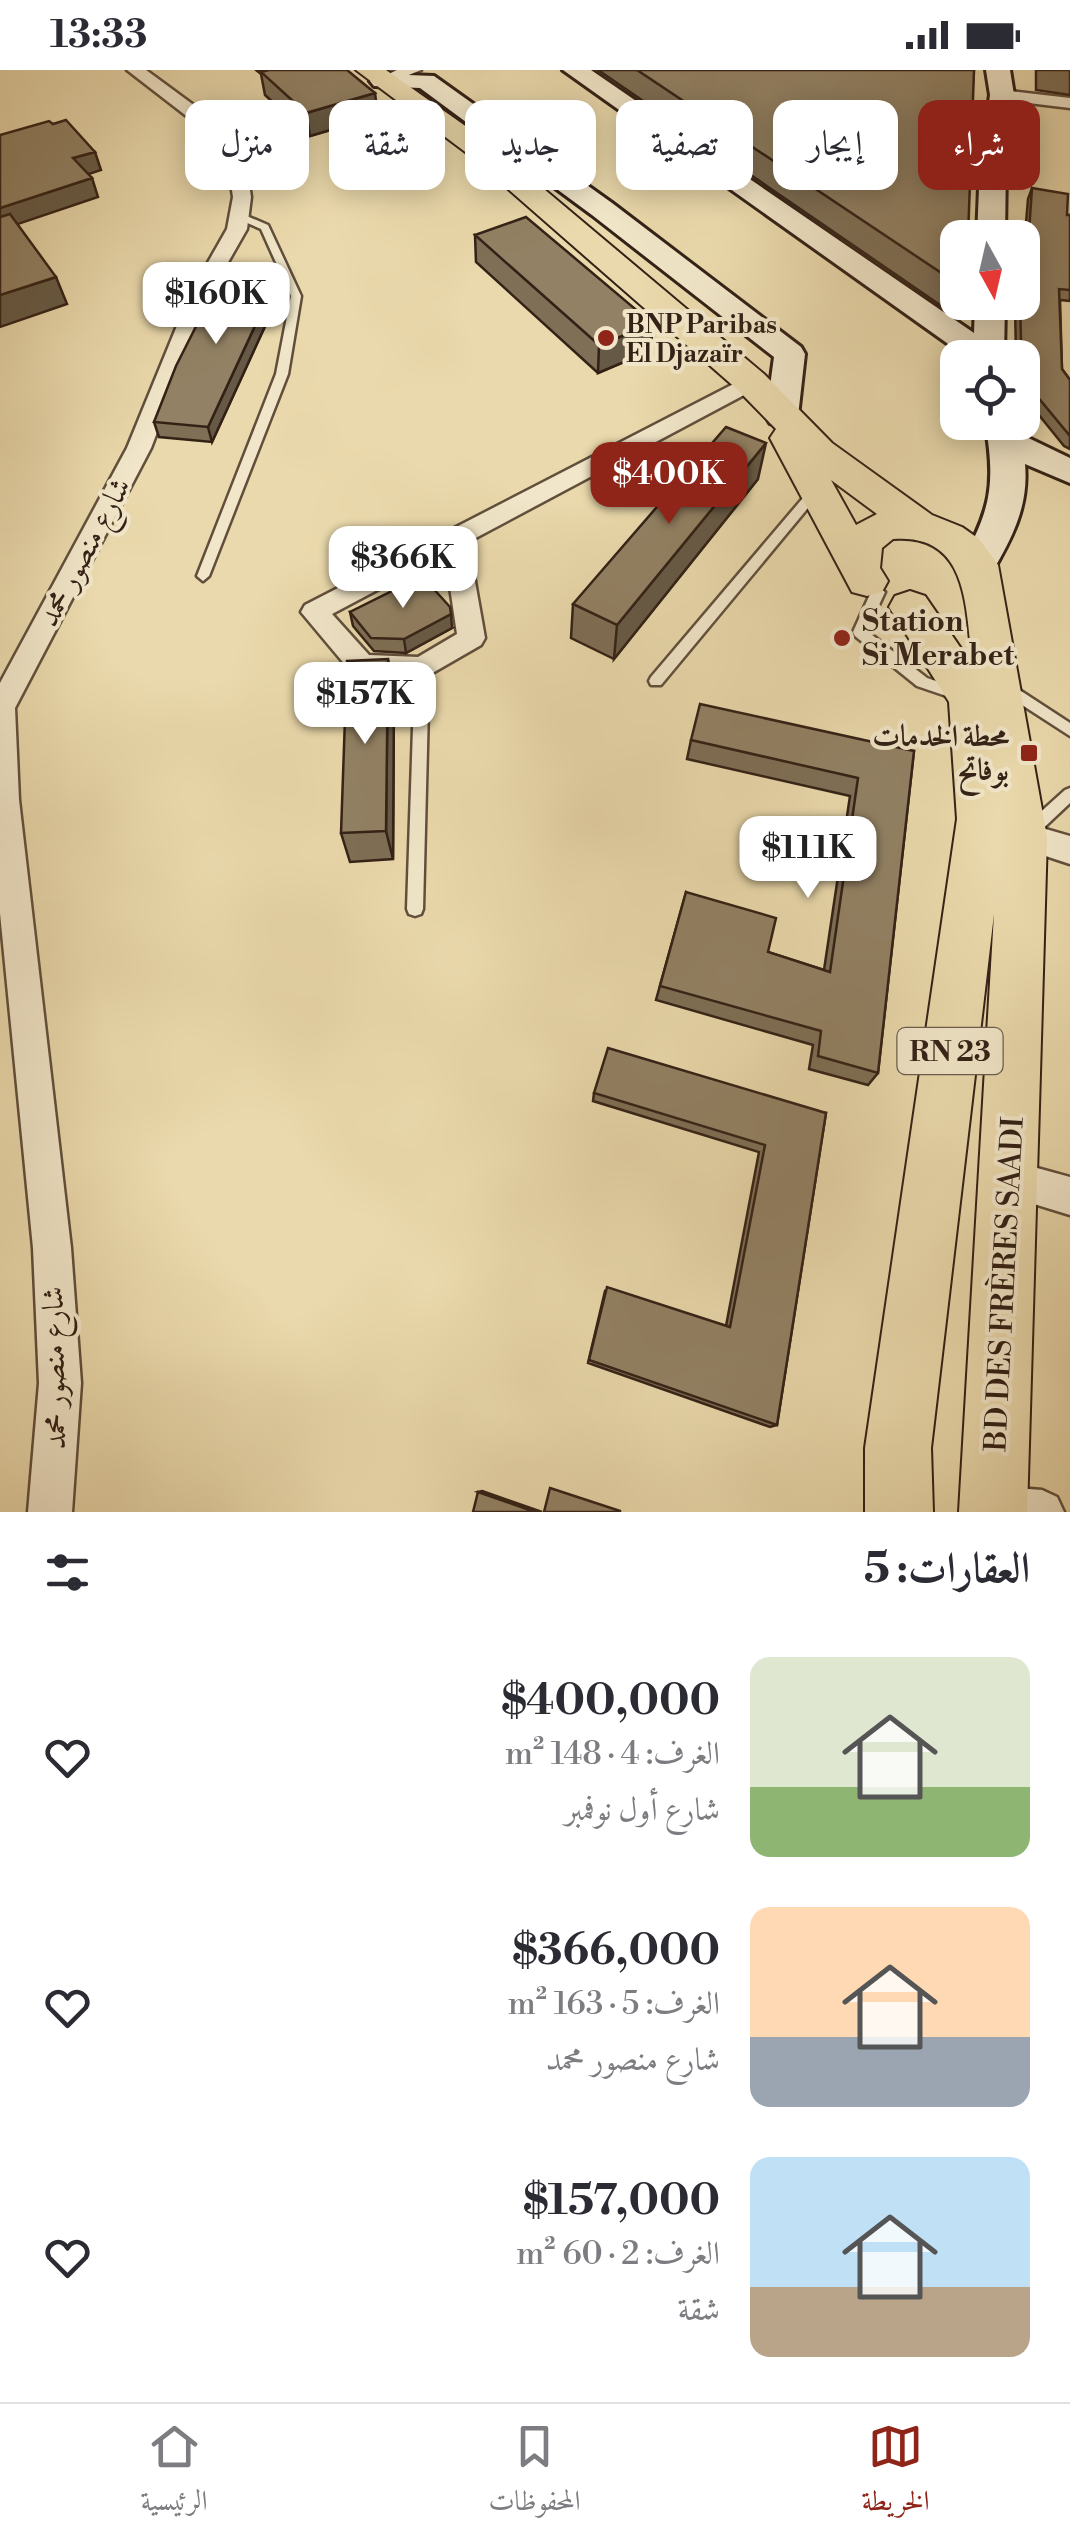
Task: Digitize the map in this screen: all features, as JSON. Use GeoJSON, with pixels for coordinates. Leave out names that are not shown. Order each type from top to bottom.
{"type":"FeatureCollection","features":[{"type":"Feature","properties":{"kind":"main road","name":"RN 23"},"geometry":{"type":"LineString","coordinates":[[376,75],[478,148],[751,382],[819,452],[927,527]]}},
{"type":"Feature","properties":{"kind":"main road","name":"RN 23"},"geometry":{"type":"LineString","coordinates":[[782,416],[818,488],[882,589]]}},
{"type":"Feature","properties":{"kind":"main road"},"geometry":{"type":"LineString","coordinates":[[900,524],[927,527],[956,538],[979,572],[964,602],[948,608],[882,589],[858,556],[871,534],[900,524]]}},
{"type":"Feature","properties":{"kind":"main road","name":"BD DES FRÈRES SAADI"},"geometry":{"type":"LineString","coordinates":[[979,572],[985,691],[1025,836],[1008,1180],[1010,1511]]}},
{"type":"Feature","properties":{"kind":"main road","name":"BD DES FRÈRES SAADI"},"geometry":{"type":"LineString","coordinates":[[882,589],[985,691]]}},
{"type":"Feature","properties":{"kind":"main road","name":"BD DES FRÈRES SAADI"},"geometry":{"type":"LineString","coordinates":[[899,1512],[898,1448],[1025,836]]}},
{"type":"Feature","properties":{"kind":"street","name":"شارع منصور محمد"},"geometry":{"type":"LineString","coordinates":[[50,1512],[60,1383],[53,1268],[2,802],[2,708],[140,448],[200,294],[237,229],[242,197],[237,164],[208,124],[135,70]]}},
{"type":"Feature","properties":{"kind":"street"},"geometry":{"type":"LineString","coordinates":[[376,75],[413,70]]}},
{"type":"Feature","properties":{"kind":"street"},"geometry":{"type":"LineString","coordinates":[[575,70],[964,340]]}},
{"type":"Feature","properties":{"kind":"street"},"geometry":{"type":"LineString","coordinates":[[376,75],[426,81],[602,209],[790,354],[782,416]]}},
{"type":"Feature","properties":{"kind":"street"},"geometry":{"type":"LineString","coordinates":[[992,220],[1000,82],[1070,103]]}},
{"type":"Feature","properties":{"kind":"street"},"geometry":{"type":"LineString","coordinates":[[455,537],[471,638],[422,668],[362,665],[314,612],[455,537],[751,382]]}},
{"type":"Feature","properties":{"kind":"street"},"geometry":{"type":"LineString","coordinates":[[979,572],[1004,520],[1012,479],[1005,440]]}},
{"type":"Feature","properties":{"kind":"street"},"geometry":{"type":"LineString","coordinates":[[1016,440],[1070,472]]}},
{"type":"Feature","properties":{"kind":"street"},"geometry":{"type":"LineString","coordinates":[[927,527],[1004,520]]}},
{"type":"Feature","properties":{"kind":"street"},"geometry":{"type":"LineString","coordinates":[[1008,1180],[1070,1196]]}},
{"type":"Feature","properties":{"kind":"lane"},"geometry":{"type":"LineString","coordinates":[[203,576],[282,374],[296,296],[266,226],[239,216]]}},
{"type":"Feature","properties":{"kind":"lane"},"geometry":{"type":"LineString","coordinates":[[656,681],[818,488]]}},
{"type":"Feature","properties":{"kind":"lane"},"geometry":{"type":"LineString","coordinates":[[415,909],[422,668]]}},
{"type":"Feature","properties":{"kind":"lane"},"geometry":{"type":"LineString","coordinates":[[985,691],[1070,730]]}},
{"type":"Feature","properties":{"kind":"lane"},"geometry":{"type":"LineString","coordinates":[[1025,836],[1070,794]]}},
{"type":"Feature","properties":{"kind":"building"},"geometry":{"type":"Polygon","coordinates":[[[347,70],[375,93],[351,100],[329,100],[329,106],[309,112],[309,100],[292,100],[261,72],[347,70]]]}},
{"type":"Feature","properties":{"kind":"building"},"geometry":{"type":"Polygon","coordinates":[[[637,70],[974,70],[973,100],[918,100],[918,190],[970,190],[969,220],[940,220],[940,272],[817,190],[898,190],[898,100],[773,100],[773,161],[753,147],[753,100],[682,100],[637,70]]]}},
{"type":"Feature","properties":{"kind":"building"},"geometry":{"type":"Polygon","coordinates":[[[66,120],[95,152],[73,158],[92,178],[0,208],[0,135],[66,120]]]}},
{"type":"Feature","properties":{"kind":"building"},"geometry":{"type":"Polygon","coordinates":[[[1032,190],[1068,194],[1070,290],[1059,289],[1062,369],[1070,380],[1070,436],[1040,400],[1040,340],[1021,340],[1020,320],[1040,320],[1040,220],[1030,220],[1032,190]]]}},
{"type":"Feature","properties":{"kind":"building"},"geometry":{"type":"Polygon","coordinates":[[[10,214],[56,277],[0,295],[0,217],[10,214]]]}},
{"type":"Feature","properties":{"kind":"building"},"geometry":{"type":"Polygon","coordinates":[[[526,217],[653,324],[599,345],[475,235],[526,217]]]}},
{"type":"Feature","properties":{"kind":"building"},"geometry":{"type":"Polygon","coordinates":[[[226,267],[280,272],[208,427],[154,422],[176,366],[226,267]]]}},
{"type":"Feature","properties":{"kind":"building"},"geometry":{"type":"Polygon","coordinates":[[[726,427],[766,443],[617,625],[573,604],[726,427]]]}},
{"type":"Feature","properties":{"kind":"building"},"geometry":{"type":"Polygon","coordinates":[[[422,576],[450,607],[451,614],[404,639],[371,638],[350,612],[422,576]]]}},
{"type":"Feature","properties":{"kind":"building"},"geometry":{"type":"Polygon","coordinates":[[[388,659],[386,831],[341,833],[347,661],[388,659]]]}},
{"type":"Feature","properties":{"kind":"building"},"geometry":{"type":"Polygon","coordinates":[[[700,704],[914,751],[878,1073],[818,1056],[821,1031],[660,986],[686,892],[776,918],[768,952],[830,972],[858,778],[691,740],[700,704]]]}},
{"type":"Feature","properties":{"kind":"building"},"geometry":{"type":"Polygon","coordinates":[[[608,1048],[826,1113],[777,1425],[589,1360],[607,1287],[730,1327],[765,1145],[594,1093],[608,1048]]]}},
{"type":"Feature","properties":{"kind":"building"},"geometry":{"type":"Polygon","coordinates":[[[550,1488],[620,1511],[620,1512],[544,1512],[550,1488]]]}},
{"type":"Feature","properties":{"kind":"building"},"geometry":{"type":"Polygon","coordinates":[[[478,1492],[535,1512],[473,1512],[478,1492]]]}},
{"type":"Feature","properties":{"kind":"place","name":"BNP Paribas El Djazaïr"},"geometry":{"type":"Point","coordinates":[606,338]}},
{"type":"Feature","properties":{"kind":"place","name":"Station Si Merabet"},"geometry":{"type":"Point","coordinates":[842,638]}},
{"type":"Feature","properties":{"kind":"place","name":"محطة الخدمات بوفاتح"},"geometry":{"type":"Point","coordinates":[1029,753]}}]}
